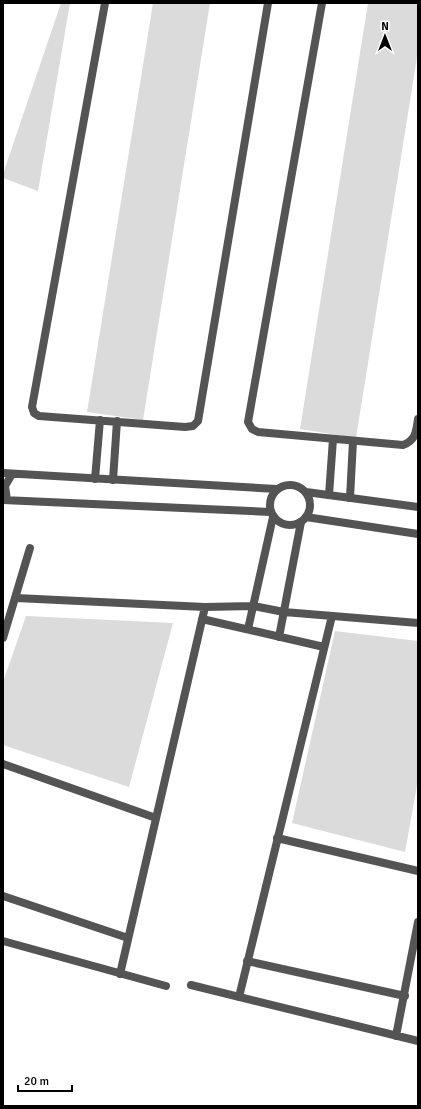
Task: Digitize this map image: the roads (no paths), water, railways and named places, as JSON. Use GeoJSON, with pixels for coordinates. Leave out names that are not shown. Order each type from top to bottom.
{"type":"FeatureCollection","features":[{"type":"Feature","properties":{"kind":"street"},"geometry":{"type":"LineString","coordinates":[[105,3],[32,407],[34,413],[39,416],[185,427],[193,426],[198,421],[268,3]]}},
{"type":"Feature","properties":{"kind":"street"},"geometry":{"type":"LineString","coordinates":[[322,3],[248,422],[252,429],[258,432],[403,445],[410,443],[415,438],[418,419]]}},
{"type":"Feature","properties":{"kind":"street"},"geometry":{"type":"LineString","coordinates":[[95,479],[100,420]]}},
{"type":"Feature","properties":{"kind":"street"},"geometry":{"type":"LineString","coordinates":[[113,480],[117,421]]}},
{"type":"Feature","properties":{"kind":"street"},"geometry":{"type":"LineString","coordinates":[[329,495],[333,439]]}},
{"type":"Feature","properties":{"kind":"street"},"geometry":{"type":"LineString","coordinates":[[350,498],[353,441]]}},
{"type":"Feature","properties":{"kind":"street"},"geometry":{"type":"LineString","coordinates":[[3,473],[277,488],[289,484],[302,488],[306,492],[310,505],[303,520],[279,637]]}},
{"type":"Feature","properties":{"kind":"street"},"geometry":{"type":"LineString","coordinates":[[12,474],[5,486],[5,500],[272,514],[278,521],[289,525],[303,520],[418,534]]}},
{"type":"Feature","properties":{"kind":"street"},"geometry":{"type":"LineString","coordinates":[[248,629],[272,514],[270,499],[277,488]]}},
{"type":"Feature","properties":{"kind":"street"},"geometry":{"type":"LineString","coordinates":[[306,492],[418,507]]}},
{"type":"Feature","properties":{"kind":"street"},"geometry":{"type":"LineString","coordinates":[[3,638],[30,548]]}},
{"type":"Feature","properties":{"kind":"street"},"geometry":{"type":"LineString","coordinates":[[16,598],[205,607],[253,606],[284,612],[418,623]]}},
{"type":"Feature","properties":{"kind":"street"},"geometry":{"type":"LineString","coordinates":[[120,974],[205,607]]}},
{"type":"Feature","properties":{"kind":"street"},"geometry":{"type":"LineString","coordinates":[[239,997],[332,616]]}},
{"type":"Feature","properties":{"kind":"street"},"geometry":{"type":"LineString","coordinates":[[202,619],[324,647]]}},
{"type":"Feature","properties":{"kind":"street"},"geometry":{"type":"LineString","coordinates":[[3,764],[156,818]]}},
{"type":"Feature","properties":{"kind":"street"},"geometry":{"type":"LineString","coordinates":[[277,838],[418,871]]}},
{"type":"Feature","properties":{"kind":"street"},"geometry":{"type":"LineString","coordinates":[[3,896],[128,938]]}},
{"type":"Feature","properties":{"kind":"street"},"geometry":{"type":"LineString","coordinates":[[396,1036],[405,996],[418,922]]}},
{"type":"Feature","properties":{"kind":"street"},"geometry":{"type":"LineString","coordinates":[[3,941],[166,986]]}},
{"type":"Feature","properties":{"kind":"street"},"geometry":{"type":"LineString","coordinates":[[247,961],[405,996]]}},
{"type":"Feature","properties":{"kind":"street"},"geometry":{"type":"LineString","coordinates":[[191,985],[418,1041]]}}]}
